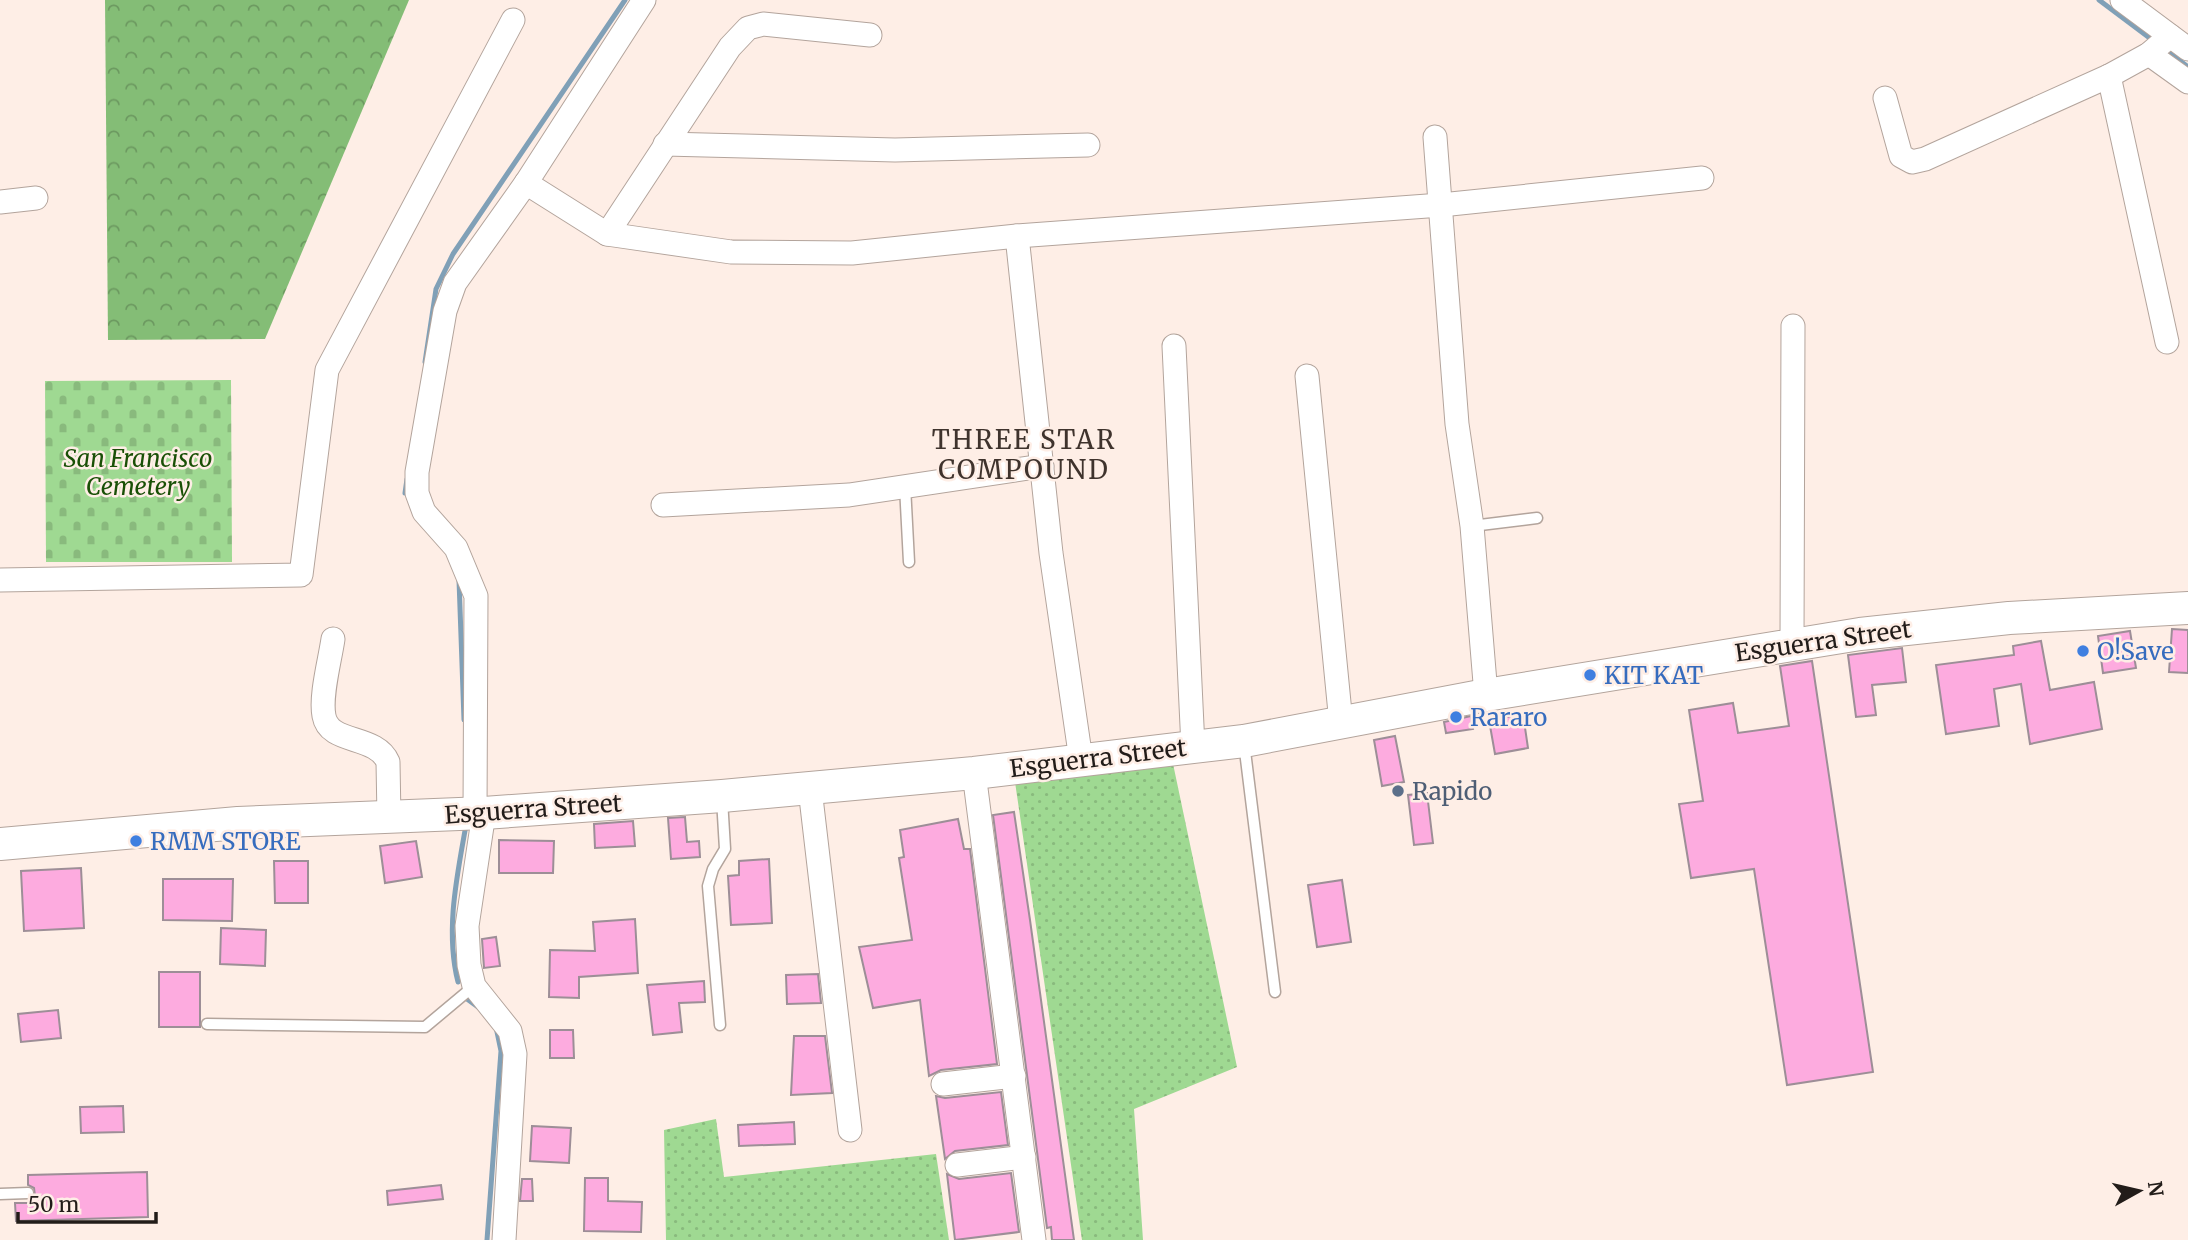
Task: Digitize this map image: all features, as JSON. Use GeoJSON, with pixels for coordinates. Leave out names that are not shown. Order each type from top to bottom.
{"type":"FeatureCollection","features":[{"type":"Feature","properties":{"kind":"main road","name":"Esguerra Street"},"geometry":{"type":"LineString","coordinates":[[0,844],[238,824],[479,814],[810,789],[974,773],[1244,741],[1486,695],[1792,643],[2009,618],[2188,608]]}},
{"type":"Feature","properties":{"kind":"street"},"geometry":{"type":"LineString","coordinates":[[504,1240],[515,1054],[509,1031],[474,986],[469,965],[467,926],[479,814],[475,596],[457,548],[424,512],[417,493],[417,472],[450,294],[526,183],[644,0]]}},
{"type":"Feature","properties":{"kind":"street"},"geometry":{"type":"LineString","coordinates":[[2122,0],[2179,42]]}},
{"type":"Feature","properties":{"kind":"street"},"geometry":{"type":"LineString","coordinates":[[0,580],[300,575],[327,370],[513,20]]}},
{"type":"Feature","properties":{"kind":"street"},"geometry":{"type":"LineString","coordinates":[[607,234],[730,47],[748,28],[763,24],[870,36]]}},
{"type":"Feature","properties":{"kind":"street"},"geometry":{"type":"LineString","coordinates":[[1885,98],[1901,156],[1912,162],[1926,159],[2179,42]]}},
{"type":"Feature","properties":{"kind":"street"},"geometry":{"type":"LineString","coordinates":[[2149,54],[2188,82]]}},
{"type":"Feature","properties":{"kind":"street"},"geometry":{"type":"LineString","coordinates":[[2109,76],[2167,342]]}},
{"type":"Feature","properties":{"kind":"street"},"geometry":{"type":"LineString","coordinates":[[1435,137],[1457,424],[1472,526],[1486,695]]}},
{"type":"Feature","properties":{"kind":"street"},"geometry":{"type":"LineString","coordinates":[[665,144],[895,150],[1088,145]]}},
{"type":"Feature","properties":{"kind":"street"},"geometry":{"type":"LineString","coordinates":[[526,183],[607,234],[731,252],[852,253],[1017,236],[1441,205],[1702,178]]}},
{"type":"Feature","properties":{"kind":"street"},"geometry":{"type":"LineString","coordinates":[[0,202],[36,198]]}},
{"type":"Feature","properties":{"kind":"street"},"geometry":{"type":"LineString","coordinates":[[1017,236],[1051,553],[1081,760]]}},
{"type":"Feature","properties":{"kind":"street"},"geometry":{"type":"LineString","coordinates":[[1792,643],[1793,326]]}},
{"type":"Feature","properties":{"kind":"street"},"geometry":{"type":"LineString","coordinates":[[1174,346],[1193,747]]}},
{"type":"Feature","properties":{"kind":"street"},"geometry":{"type":"LineString","coordinates":[[1307,376],[1341,723]]}},
{"type":"Feature","properties":{"kind":"street"},"geometry":{"type":"LineString","coordinates":[[663,505],[849,495],[1042,466]]}},
{"type":"Feature","properties":{"kind":"street"},"geometry":{"type":"LineString","coordinates":[[333,639],[323,708],[324,720],[333,732],[372,744],[384,754],[388,762],[389,818]]}},
{"type":"Feature","properties":{"kind":"street"},"geometry":{"type":"LineString","coordinates":[[974,773],[1034,1240]]}},
{"type":"Feature","properties":{"kind":"street"},"geometry":{"type":"LineString","coordinates":[[810,789],[850,1130]]}},
{"type":"Feature","properties":{"kind":"street"},"geometry":{"type":"LineString","coordinates":[[943,1084],[1014,1076]]}},
{"type":"Feature","properties":{"kind":"street"},"geometry":{"type":"LineString","coordinates":[[957,1165],[1024,1157]]}},
{"type":"Feature","properties":{"kind":"lane"},"geometry":{"type":"LineString","coordinates":[[905,486],[909,562]]}},
{"type":"Feature","properties":{"kind":"lane"},"geometry":{"type":"LineString","coordinates":[[1472,526],[1537,518]]}},
{"type":"Feature","properties":{"kind":"lane"},"geometry":{"type":"LineString","coordinates":[[1244,741],[1275,992]]}},
{"type":"Feature","properties":{"kind":"lane"},"geometry":{"type":"LineString","coordinates":[[720,1025],[708,886],[713,869],[725,849],[722,796]]}},
{"type":"Feature","properties":{"kind":"lane"},"geometry":{"type":"LineString","coordinates":[[208,1024],[425,1027],[474,986]]}},
{"type":"Feature","properties":{"kind":"lane"},"geometry":{"type":"LineString","coordinates":[[0,1194],[28,1193]]}},
{"type":"Feature","properties":{"kind":"green space"},"geometry":{"type":"Polygon","coordinates":[[[105,0],[409,0],[265,339],[108,340],[105,0]]]}},
{"type":"Feature","properties":{"kind":"green space","name":"San Francisco Cemetery"},"geometry":{"type":"Polygon","coordinates":[[[231,380],[232,562],[46,562],[45,381],[231,380]]]}},
{"type":"Feature","properties":{"kind":"green space"},"geometry":{"type":"Polygon","coordinates":[[[1172,759],[1237,1067],[1134,1109],[1143,1240],[1082,1240],[1015,782],[1172,759]]]}},
{"type":"Feature","properties":{"kind":"green space"},"geometry":{"type":"Polygon","coordinates":[[[716,1119],[724,1177],[936,1154],[949,1240],[666,1240],[664,1130],[716,1119]]]}},
{"type":"Feature","properties":{"kind":"building"},"geometry":{"type":"Polygon","coordinates":[[[2172,629],[2188,630],[2188,673],[2169,672],[2172,629]]]}},
{"type":"Feature","properties":{"kind":"building"},"geometry":{"type":"Polygon","coordinates":[[[2130,631],[2136,668],[2103,673],[2098,636],[2130,631]]]}},
{"type":"Feature","properties":{"kind":"building"},"geometry":{"type":"Polygon","coordinates":[[[2041,641],[2050,690],[2094,682],[2102,729],[2030,744],[2021,684],[1994,689],[1999,726],[1946,734],[1936,665],[2014,655],[2013,646],[2041,641]]]}},
{"type":"Feature","properties":{"kind":"building"},"geometry":{"type":"Polygon","coordinates":[[[1902,648],[1906,682],[1872,685],[1876,715],[1856,717],[1848,655],[1902,648]]]}},
{"type":"Feature","properties":{"kind":"building"},"geometry":{"type":"Polygon","coordinates":[[[1812,661],[1873,1072],[1787,1085],[1754,869],[1691,878],[1679,804],[1703,801],[1689,710],[1733,703],[1738,733],[1789,726],[1780,666],[1812,661]]]}},
{"type":"Feature","properties":{"kind":"building"},"geometry":{"type":"Polygon","coordinates":[[[1523,714],[1528,748],[1495,754],[1489,720],[1523,714]]]}},
{"type":"Feature","properties":{"kind":"building"},"geometry":{"type":"Polygon","coordinates":[[[1471,716],[1473,729],[1446,733],[1444,722],[1471,716]]]}},
{"type":"Feature","properties":{"kind":"building"},"geometry":{"type":"Polygon","coordinates":[[[1395,736],[1404,782],[1382,786],[1374,740],[1395,736]]]}},
{"type":"Feature","properties":{"kind":"building"},"geometry":{"type":"Polygon","coordinates":[[[1427,793],[1433,843],[1414,845],[1408,795],[1427,793]]]}},
{"type":"Feature","properties":{"kind":"building"},"geometry":{"type":"Polygon","coordinates":[[[1014,812],[1074,1240],[1052,1240],[1051,1227],[1047,1228],[993,815],[1014,812]]]}},
{"type":"Feature","properties":{"kind":"building"},"geometry":{"type":"Polygon","coordinates":[[[685,817],[687,842],[699,841],[700,857],[671,859],[668,818],[685,817]]]}},
{"type":"Feature","properties":{"kind":"building"},"geometry":{"type":"Polygon","coordinates":[[[958,819],[964,849],[970,849],[997,1064],[941,1070],[929,1076],[920,1000],[873,1008],[859,947],[912,940],[899,858],[904,857],[900,830],[958,819]]]}},
{"type":"Feature","properties":{"kind":"building"},"geometry":{"type":"Polygon","coordinates":[[[633,821],[635,846],[595,848],[594,824],[633,821]]]}},
{"type":"Feature","properties":{"kind":"building"},"geometry":{"type":"Polygon","coordinates":[[[499,840],[554,841],[553,873],[499,873],[499,840]]]}},
{"type":"Feature","properties":{"kind":"building"},"geometry":{"type":"Polygon","coordinates":[[[416,841],[422,877],[385,883],[380,846],[416,841]]]}},
{"type":"Feature","properties":{"kind":"building"},"geometry":{"type":"Polygon","coordinates":[[[769,859],[772,923],[731,925],[728,876],[739,875],[739,861],[769,859]]]}},
{"type":"Feature","properties":{"kind":"building"},"geometry":{"type":"Polygon","coordinates":[[[274,861],[308,861],[308,903],[275,903],[274,861]]]}},
{"type":"Feature","properties":{"kind":"building"},"geometry":{"type":"Polygon","coordinates":[[[81,868],[84,928],[24,931],[21,871],[81,868]]]}},
{"type":"Feature","properties":{"kind":"building"},"geometry":{"type":"Polygon","coordinates":[[[163,879],[233,879],[232,921],[163,920],[163,879]]]}},
{"type":"Feature","properties":{"kind":"building"},"geometry":{"type":"Polygon","coordinates":[[[1342,880],[1351,942],[1317,947],[1308,885],[1342,880]]]}},
{"type":"Feature","properties":{"kind":"building"},"geometry":{"type":"Polygon","coordinates":[[[635,919],[638,973],[579,977],[579,998],[549,997],[550,950],[595,951],[593,922],[635,919]]]}},
{"type":"Feature","properties":{"kind":"building"},"geometry":{"type":"Polygon","coordinates":[[[221,928],[266,930],[265,966],[220,964],[221,928]]]}},
{"type":"Feature","properties":{"kind":"building"},"geometry":{"type":"Polygon","coordinates":[[[496,937],[500,966],[484,968],[482,939],[496,937]]]}},
{"type":"Feature","properties":{"kind":"building"},"geometry":{"type":"Polygon","coordinates":[[[159,972],[200,972],[200,1027],[159,1027],[159,972]]]}},
{"type":"Feature","properties":{"kind":"building"},"geometry":{"type":"Polygon","coordinates":[[[818,974],[821,1003],[787,1004],[786,975],[818,974]]]}},
{"type":"Feature","properties":{"kind":"building"},"geometry":{"type":"Polygon","coordinates":[[[704,981],[705,1002],[679,1003],[682,1032],[653,1035],[647,985],[704,981]]]}},
{"type":"Feature","properties":{"kind":"building"},"geometry":{"type":"Polygon","coordinates":[[[58,1010],[61,1038],[21,1042],[18,1014],[58,1010]]]}},
{"type":"Feature","properties":{"kind":"building"},"geometry":{"type":"Polygon","coordinates":[[[550,1030],[573,1030],[574,1058],[550,1058],[550,1030]]]}},
{"type":"Feature","properties":{"kind":"building"},"geometry":{"type":"Polygon","coordinates":[[[794,1036],[825,1036],[832,1093],[791,1095],[794,1036]]]}},
{"type":"Feature","properties":{"kind":"building"},"geometry":{"type":"Polygon","coordinates":[[[1001,1092],[1008,1145],[955,1151],[945,1159],[936,1096],[945,1098],[1001,1092]]]}},
{"type":"Feature","properties":{"kind":"building"},"geometry":{"type":"Polygon","coordinates":[[[123,1106],[124,1132],[81,1133],[80,1107],[123,1106]]]}},
{"type":"Feature","properties":{"kind":"building"},"geometry":{"type":"Polygon","coordinates":[[[794,1122],[795,1144],[739,1146],[738,1125],[794,1122]]]}},
{"type":"Feature","properties":{"kind":"building"},"geometry":{"type":"Polygon","coordinates":[[[532,1126],[571,1128],[569,1163],[530,1161],[532,1126]]]}},
{"type":"Feature","properties":{"kind":"building"},"geometry":{"type":"Polygon","coordinates":[[[147,1172],[148,1217],[16,1221],[15,1203],[29,1203],[35,1196],[34,1188],[28,1185],[28,1175],[147,1172]]]}},
{"type":"Feature","properties":{"kind":"building"},"geometry":{"type":"Polygon","coordinates":[[[1011,1173],[1019,1232],[955,1240],[947,1174],[959,1179],[1011,1173]]]}},
{"type":"Feature","properties":{"kind":"building"},"geometry":{"type":"Polygon","coordinates":[[[585,1178],[608,1178],[608,1201],[642,1202],[641,1232],[584,1231],[585,1178]]]}},
{"type":"Feature","properties":{"kind":"building"},"geometry":{"type":"Polygon","coordinates":[[[522,1179],[532,1179],[533,1201],[520,1201],[522,1179]]]}},
{"type":"Feature","properties":{"kind":"building"},"geometry":{"type":"Polygon","coordinates":[[[441,1185],[443,1199],[388,1205],[387,1191],[441,1185]]]}},
{"type":"Feature","properties":{"kind":"waterway"},"geometry":{"type":"LineString","coordinates":[[425,362],[436,289],[453,254],[625,0]]}},
{"type":"Feature","properties":{"kind":"waterway"},"geometry":{"type":"LineString","coordinates":[[2099,0],[2155,42]]}},
{"type":"Feature","properties":{"kind":"waterway"},"geometry":{"type":"LineString","coordinates":[[2163,48],[2188,67]]}},
{"type":"Feature","properties":{"kind":"waterway"},"geometry":{"type":"LineString","coordinates":[[405,493],[407,479]]}},
{"type":"Feature","properties":{"kind":"waterway"},"geometry":{"type":"LineString","coordinates":[[459,580],[464,720]]}},
{"type":"Feature","properties":{"kind":"waterway"},"geometry":{"type":"LineString","coordinates":[[458,982],[452,923],[466,825]]}},
{"type":"Feature","properties":{"kind":"waterway"},"geometry":{"type":"LineString","coordinates":[[467,999],[478,1007]]}},
{"type":"Feature","properties":{"kind":"waterway"},"geometry":{"type":"LineString","coordinates":[[487,1240],[501,1051],[496,1027]]}},
{"type":"Feature","properties":{"kind":"place","name":"O!Save"},"geometry":{"type":"Point","coordinates":[2083,651]}},
{"type":"Feature","properties":{"kind":"place","name":"KIT KAT"},"geometry":{"type":"Point","coordinates":[1590,675]}},
{"type":"Feature","properties":{"kind":"place","name":"Rararo"},"geometry":{"type":"Point","coordinates":[1456,717]}},
{"type":"Feature","properties":{"kind":"place","name":"Rapido"},"geometry":{"type":"Point","coordinates":[1398,791]}},
{"type":"Feature","properties":{"kind":"place","name":"RMM STORE"},"geometry":{"type":"Point","coordinates":[136,841]}},
{"type":"Feature","properties":{"kind":"district","name":"THREE STAR COMPOUND"},"geometry":{"type":"Point","coordinates":[1024,454]}}]}
